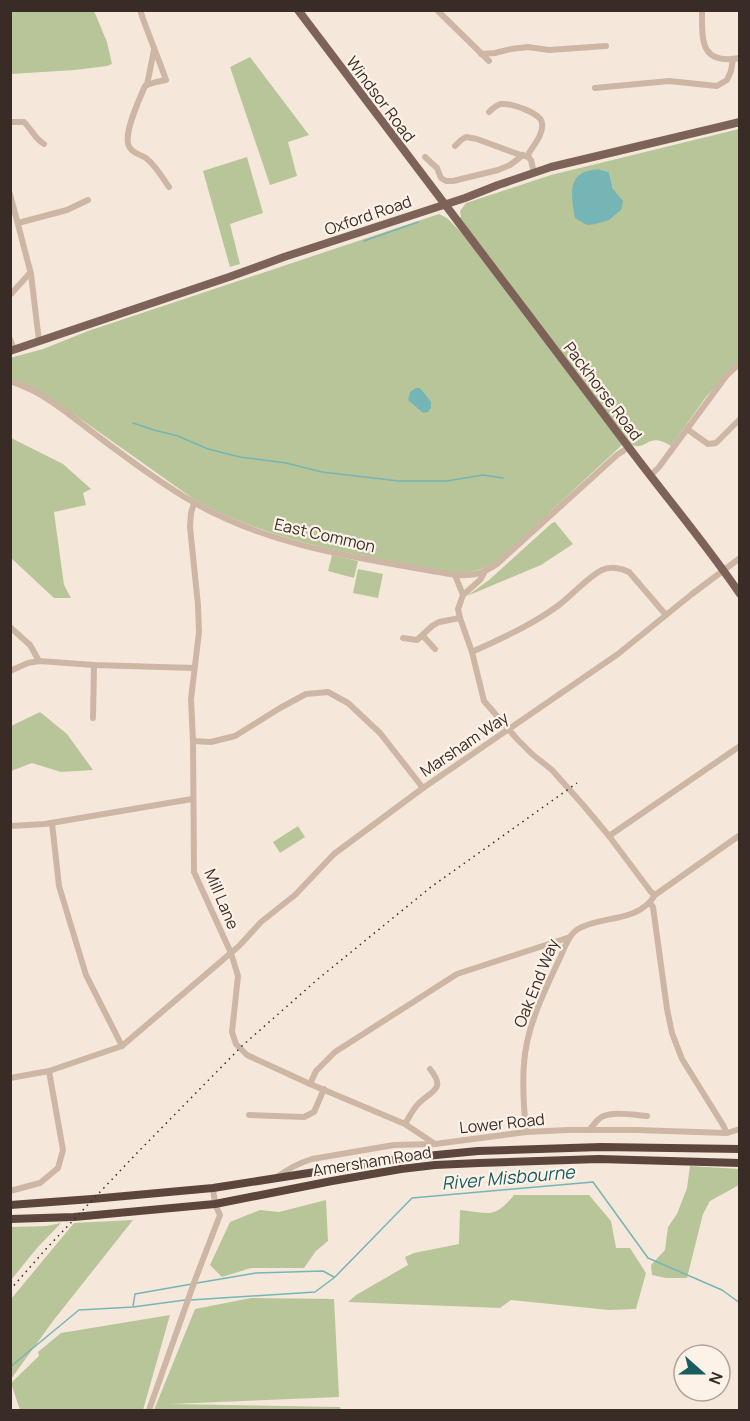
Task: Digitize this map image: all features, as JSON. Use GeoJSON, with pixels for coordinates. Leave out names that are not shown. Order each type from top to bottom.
{"type":"FeatureCollection","features":[{"type":"Feature","properties":{"kind":"highway"},"geometry":{"type":"LineString","coordinates":[[10,1204],[213,1188],[405,1158],[478,1151],[601,1147],[740,1149]]}},
{"type":"Feature","properties":{"kind":"highway","name":"Amersham Road"},"geometry":{"type":"LineString","coordinates":[[10,1220],[75,1217],[215,1204],[332,1181],[435,1165],[599,1159],[740,1163]]}},
{"type":"Feature","properties":{"kind":"main road","name":"Windsor Road"},"geometry":{"type":"LineString","coordinates":[[298,11],[444,204]]}},
{"type":"Feature","properties":{"kind":"main road","name":"Oxford Road"},"geometry":{"type":"LineString","coordinates":[[12,350],[551,167],[740,122]]}},
{"type":"Feature","properties":{"kind":"main road","name":"Packhorse Road"},"geometry":{"type":"LineString","coordinates":[[444,204],[740,594]]}},
{"type":"Feature","properties":{"kind":"street"},"geometry":{"type":"LineString","coordinates":[[140,10],[166,80],[147,86]]}},
{"type":"Feature","properties":{"kind":"street"},"geometry":{"type":"LineString","coordinates":[[437,10],[489,61]]}},
{"type":"Feature","properties":{"kind":"street"},"geometry":{"type":"LineString","coordinates":[[596,88],[669,81],[717,86],[727,80],[736,58],[718,60],[706,48],[702,36],[702,10]]}},
{"type":"Feature","properties":{"kind":"street"},"geometry":{"type":"LineString","coordinates":[[481,54],[528,47],[549,50],[606,46]]}},
{"type":"Feature","properties":{"kind":"street"},"geometry":{"type":"LineString","coordinates":[[154,50],[147,86],[128,131],[127,142],[130,149],[154,166],[169,188]]}},
{"type":"Feature","properties":{"kind":"street"},"geometry":{"type":"LineString","coordinates":[[425,157],[437,168],[441,178],[453,181],[498,170],[526,156],[542,130],[541,119],[529,111],[510,105],[498,105],[489,112]]}},
{"type":"Feature","properties":{"kind":"street"},"geometry":{"type":"LineString","coordinates":[[10,122],[24,122],[44,144]]}},
{"type":"Feature","properties":{"kind":"street"},"geometry":{"type":"LineString","coordinates":[[455,146],[466,137],[471,137],[526,156],[531,160],[534,173]]}},
{"type":"Feature","properties":{"kind":"street"},"geometry":{"type":"LineString","coordinates":[[10,194],[31,274],[39,341]]}},
{"type":"Feature","properties":{"kind":"street"},"geometry":{"type":"LineString","coordinates":[[18,223],[67,210],[88,200]]}},
{"type":"Feature","properties":{"kind":"street"},"geometry":{"type":"LineString","coordinates":[[10,295],[31,274]]}},
{"type":"Feature","properties":{"kind":"street"},"geometry":{"type":"LineString","coordinates":[[10,339],[12,350]]}},
{"type":"Feature","properties":{"kind":"street"},"geometry":{"type":"LineString","coordinates":[[650,476],[727,375],[740,363]]}},
{"type":"Feature","properties":{"kind":"street","name":"East Common"},"geometry":{"type":"LineString","coordinates":[[10,381],[45,398],[174,490],[240,525],[284,540],[363,559],[456,575],[471,576],[484,573]]}},
{"type":"Feature","properties":{"kind":"street"},"geometry":{"type":"LineString","coordinates":[[687,429],[708,444],[716,443],[740,419]]}},
{"type":"Feature","properties":{"kind":"street"},"geometry":{"type":"LineString","coordinates":[[629,447],[617,455],[497,564],[484,573],[480,580],[463,595],[458,609],[484,701],[517,739],[545,763],[584,806],[655,895]]}},
{"type":"Feature","properties":{"kind":"street","name":"Mill Lane"},"geometry":{"type":"LineString","coordinates":[[194,502],[190,513],[190,527],[199,632],[191,699],[194,872],[231,953],[238,976],[232,1032],[236,1044],[247,1055],[405,1124],[435,1144]]}},
{"type":"Feature","properties":{"kind":"street","name":"Marsham Way"},"geometry":{"type":"LineString","coordinates":[[122,1046],[231,953],[261,922],[295,895],[334,854],[423,788],[618,654],[740,558]]}},
{"type":"Feature","properties":{"kind":"street"},"geometry":{"type":"LineString","coordinates":[[472,652],[536,621],[600,570],[609,567],[629,572],[666,615]]}},
{"type":"Feature","properties":{"kind":"street"},"geometry":{"type":"LineString","coordinates":[[456,575],[463,595]]}},
{"type":"Feature","properties":{"kind":"street"},"geometry":{"type":"LineString","coordinates":[[403,638],[417,640],[439,622],[460,618]]}},
{"type":"Feature","properties":{"kind":"street"},"geometry":{"type":"LineString","coordinates":[[10,627],[30,645],[39,661]]}},
{"type":"Feature","properties":{"kind":"street"},"geometry":{"type":"LineString","coordinates":[[423,636],[435,650]]}},
{"type":"Feature","properties":{"kind":"street"},"geometry":{"type":"LineString","coordinates":[[10,671],[39,661],[194,668]]}},
{"type":"Feature","properties":{"kind":"street"},"geometry":{"type":"LineString","coordinates":[[93,718],[94,665]]}},
{"type":"Feature","properties":{"kind":"street"},"geometry":{"type":"LineString","coordinates":[[193,741],[211,742],[235,736],[306,694],[328,692],[348,703],[380,733],[423,788]]}},
{"type":"Feature","properties":{"kind":"street"},"geometry":{"type":"LineString","coordinates":[[609,836],[740,746]]}},
{"type":"Feature","properties":{"kind":"street"},"geometry":{"type":"LineString","coordinates":[[10,826],[52,823],[192,799]]}},
{"type":"Feature","properties":{"kind":"street"},"geometry":{"type":"LineString","coordinates":[[10,1078],[49,1071],[122,1046],[86,975],[59,886],[52,823]]}},
{"type":"Feature","properties":{"kind":"street","name":"Oak End Way"},"geometry":{"type":"LineString","coordinates":[[526,1132],[523,1094],[524,1062],[529,1034],[547,986],[570,937],[576,930],[624,917],[650,903],[655,895],[740,835]]}},
{"type":"Feature","properties":{"kind":"street"},"geometry":{"type":"LineString","coordinates":[[650,903],[672,1033],[682,1059],[727,1133]]}},
{"type":"Feature","properties":{"kind":"street"},"geometry":{"type":"LineString","coordinates":[[310,1084],[316,1071],[335,1052],[457,974],[570,937]]}},
{"type":"Feature","properties":{"kind":"street"},"geometry":{"type":"LineString","coordinates":[[405,1124],[419,1103],[434,1092],[438,1084],[437,1078],[430,1069]]}},
{"type":"Feature","properties":{"kind":"street"},"geometry":{"type":"LineString","coordinates":[[10,1191],[40,1184],[58,1168],[63,1150],[49,1071]]}},
{"type":"Feature","properties":{"kind":"street"},"geometry":{"type":"LineString","coordinates":[[249,1115],[304,1117],[314,1112],[324,1089]]}},
{"type":"Feature","properties":{"kind":"street"},"geometry":{"type":"LineString","coordinates":[[589,1130],[599,1118],[609,1114],[647,1116]]}},
{"type":"Feature","properties":{"kind":"street","name":"Lower Road"},"geometry":{"type":"LineString","coordinates":[[274,1179],[302,1162],[394,1145],[435,1144],[526,1132],[637,1130],[727,1133],[740,1129]]}},
{"type":"Feature","properties":{"kind":"street"},"geometry":{"type":"LineString","coordinates":[[149,1410],[220,1215],[215,1204],[213,1188]]}},
{"type":"Feature","properties":{"kind":"green space"},"geometry":{"type":"Polygon","coordinates":[[[11,10],[94,11],[107,42],[112,64],[75,70],[11,74],[11,10]]]}},
{"type":"Feature","properties":{"kind":"green space"},"geometry":{"type":"Polygon","coordinates":[[[250,57],[309,135],[288,142],[297,176],[270,185],[230,67],[250,57]]]}},
{"type":"Feature","properties":{"kind":"green space"},"geometry":{"type":"Polygon","coordinates":[[[739,129],[739,360],[706,397],[671,446],[657,440],[641,446],[632,445],[459,218],[461,217],[460,211],[466,203],[551,175],[739,129]],[[598,169],[580,174],[574,181],[613,189],[609,172],[598,169]]]}},
{"type":"Feature","properties":{"kind":"green space"},"geometry":{"type":"Polygon","coordinates":[[[247,157],[263,213],[230,224],[240,264],[230,267],[203,171],[247,157]]]}},
{"type":"Feature","properties":{"kind":"green space"},"geometry":{"type":"Polygon","coordinates":[[[439,214],[447,218],[461,232],[622,445],[495,563],[482,569],[459,573],[357,555],[290,539],[258,528],[195,500],[75,415],[11,378],[10,358],[43,349],[88,331],[439,214]]]}},
{"type":"Feature","properties":{"kind":"green space"},"geometry":{"type":"Polygon","coordinates":[[[11,438],[63,464],[91,489],[83,493],[86,505],[54,512],[64,585],[71,598],[54,598],[11,558],[11,438]]]}},
{"type":"Feature","properties":{"kind":"green space"},"geometry":{"type":"Polygon","coordinates":[[[555,522],[573,544],[541,565],[467,596],[489,580],[555,522]]]}},
{"type":"Feature","properties":{"kind":"green space"},"geometry":{"type":"Polygon","coordinates":[[[332,555],[358,561],[354,578],[328,571],[332,555]]]}},
{"type":"Feature","properties":{"kind":"green space"},"geometry":{"type":"Polygon","coordinates":[[[358,569],[383,574],[378,598],[353,593],[358,569]]]}},
{"type":"Feature","properties":{"kind":"green space"},"geometry":{"type":"Polygon","coordinates":[[[40,712],[67,734],[93,770],[61,772],[32,763],[11,771],[11,726],[40,712]]]}},
{"type":"Feature","properties":{"kind":"green space"},"geometry":{"type":"Polygon","coordinates":[[[298,826],[305,837],[280,853],[273,842],[298,826]]]}},
{"type":"Feature","properties":{"kind":"green space"},"geometry":{"type":"Polygon","coordinates":[[[690,1166],[739,1169],[739,1185],[710,1201],[703,1214],[687,1278],[652,1275],[651,1265],[665,1250],[668,1227],[677,1214],[687,1188],[690,1166]]]}},
{"type":"Feature","properties":{"kind":"green space"},"geometry":{"type":"Polygon","coordinates":[[[514,1195],[589,1195],[611,1221],[616,1248],[630,1248],[646,1273],[636,1309],[609,1310],[511,1300],[500,1308],[348,1302],[408,1265],[405,1257],[459,1244],[460,1210],[491,1213],[501,1208],[514,1195]]]}},
{"type":"Feature","properties":{"kind":"green space"},"geometry":{"type":"Polygon","coordinates":[[[326,1200],[328,1241],[316,1251],[304,1268],[251,1268],[222,1277],[210,1265],[230,1222],[260,1210],[279,1212],[326,1200]]]}},
{"type":"Feature","properties":{"kind":"green space"},"geometry":{"type":"Polygon","coordinates":[[[133,1220],[53,1321],[11,1379],[11,1299],[74,1223],[133,1220]]]}},
{"type":"Feature","properties":{"kind":"green space"},"geometry":{"type":"Polygon","coordinates":[[[61,1223],[11,1280],[11,1227],[47,1226],[61,1223]]]}},
{"type":"Feature","properties":{"kind":"green space"},"geometry":{"type":"Polygon","coordinates":[[[251,1298],[334,1299],[339,1397],[171,1404],[340,1407],[341,1410],[154,1410],[195,1309],[251,1298]]]}},
{"type":"Feature","properties":{"kind":"green space"},"geometry":{"type":"Polygon","coordinates":[[[170,1315],[143,1410],[20,1410],[11,1383],[39,1356],[38,1352],[61,1333],[170,1315]]]}},
{"type":"Feature","properties":{"kind":"water"},"geometry":{"type":"Polygon","coordinates":[[[598,169],[609,172],[613,189],[623,201],[621,210],[609,220],[587,225],[575,218],[573,183],[581,174],[598,169]]]}},
{"type":"Feature","properties":{"kind":"water"},"geometry":{"type":"Polygon","coordinates":[[[420,388],[431,402],[428,412],[423,413],[408,400],[410,392],[420,388]]]}},
{"type":"Feature","properties":{"kind":"waterway"},"geometry":{"type":"LineString","coordinates":[[364,241],[418,222]]}},
{"type":"Feature","properties":{"kind":"waterway"},"geometry":{"type":"LineString","coordinates":[[133,423],[178,436],[208,449]]}},
{"type":"Feature","properties":{"kind":"waterway"},"geometry":{"type":"LineString","coordinates":[[208,449],[322,472],[399,481],[447,481],[483,475],[503,478]]}},
{"type":"Feature","properties":{"kind":"waterway","name":"River Misbourne"},"geometry":{"type":"LineString","coordinates":[[190,1300],[315,1292],[335,1277],[412,1198],[593,1182],[648,1258],[722,1290],[740,1303]]}},
{"type":"Feature","properties":{"kind":"waterway","name":"River Misbourne"},"geometry":{"type":"LineString","coordinates":[[197,1283],[256,1273],[323,1271],[334,1277]]}},
{"type":"Feature","properties":{"kind":"waterway","name":"River Misbourne"},"geometry":{"type":"LineString","coordinates":[[133,1306],[135,1294],[192,1284]]}},
{"type":"Feature","properties":{"kind":"waterway","name":"River Misbourne"},"geometry":{"type":"LineString","coordinates":[[10,1367],[79,1310],[133,1307],[185,1300]]}},
{"type":"Feature","properties":{"kind":"railway"},"geometry":{"type":"LineString","coordinates":[[10,1290],[137,1153],[243,1045],[318,979],[431,887],[577,783]]}}]}
